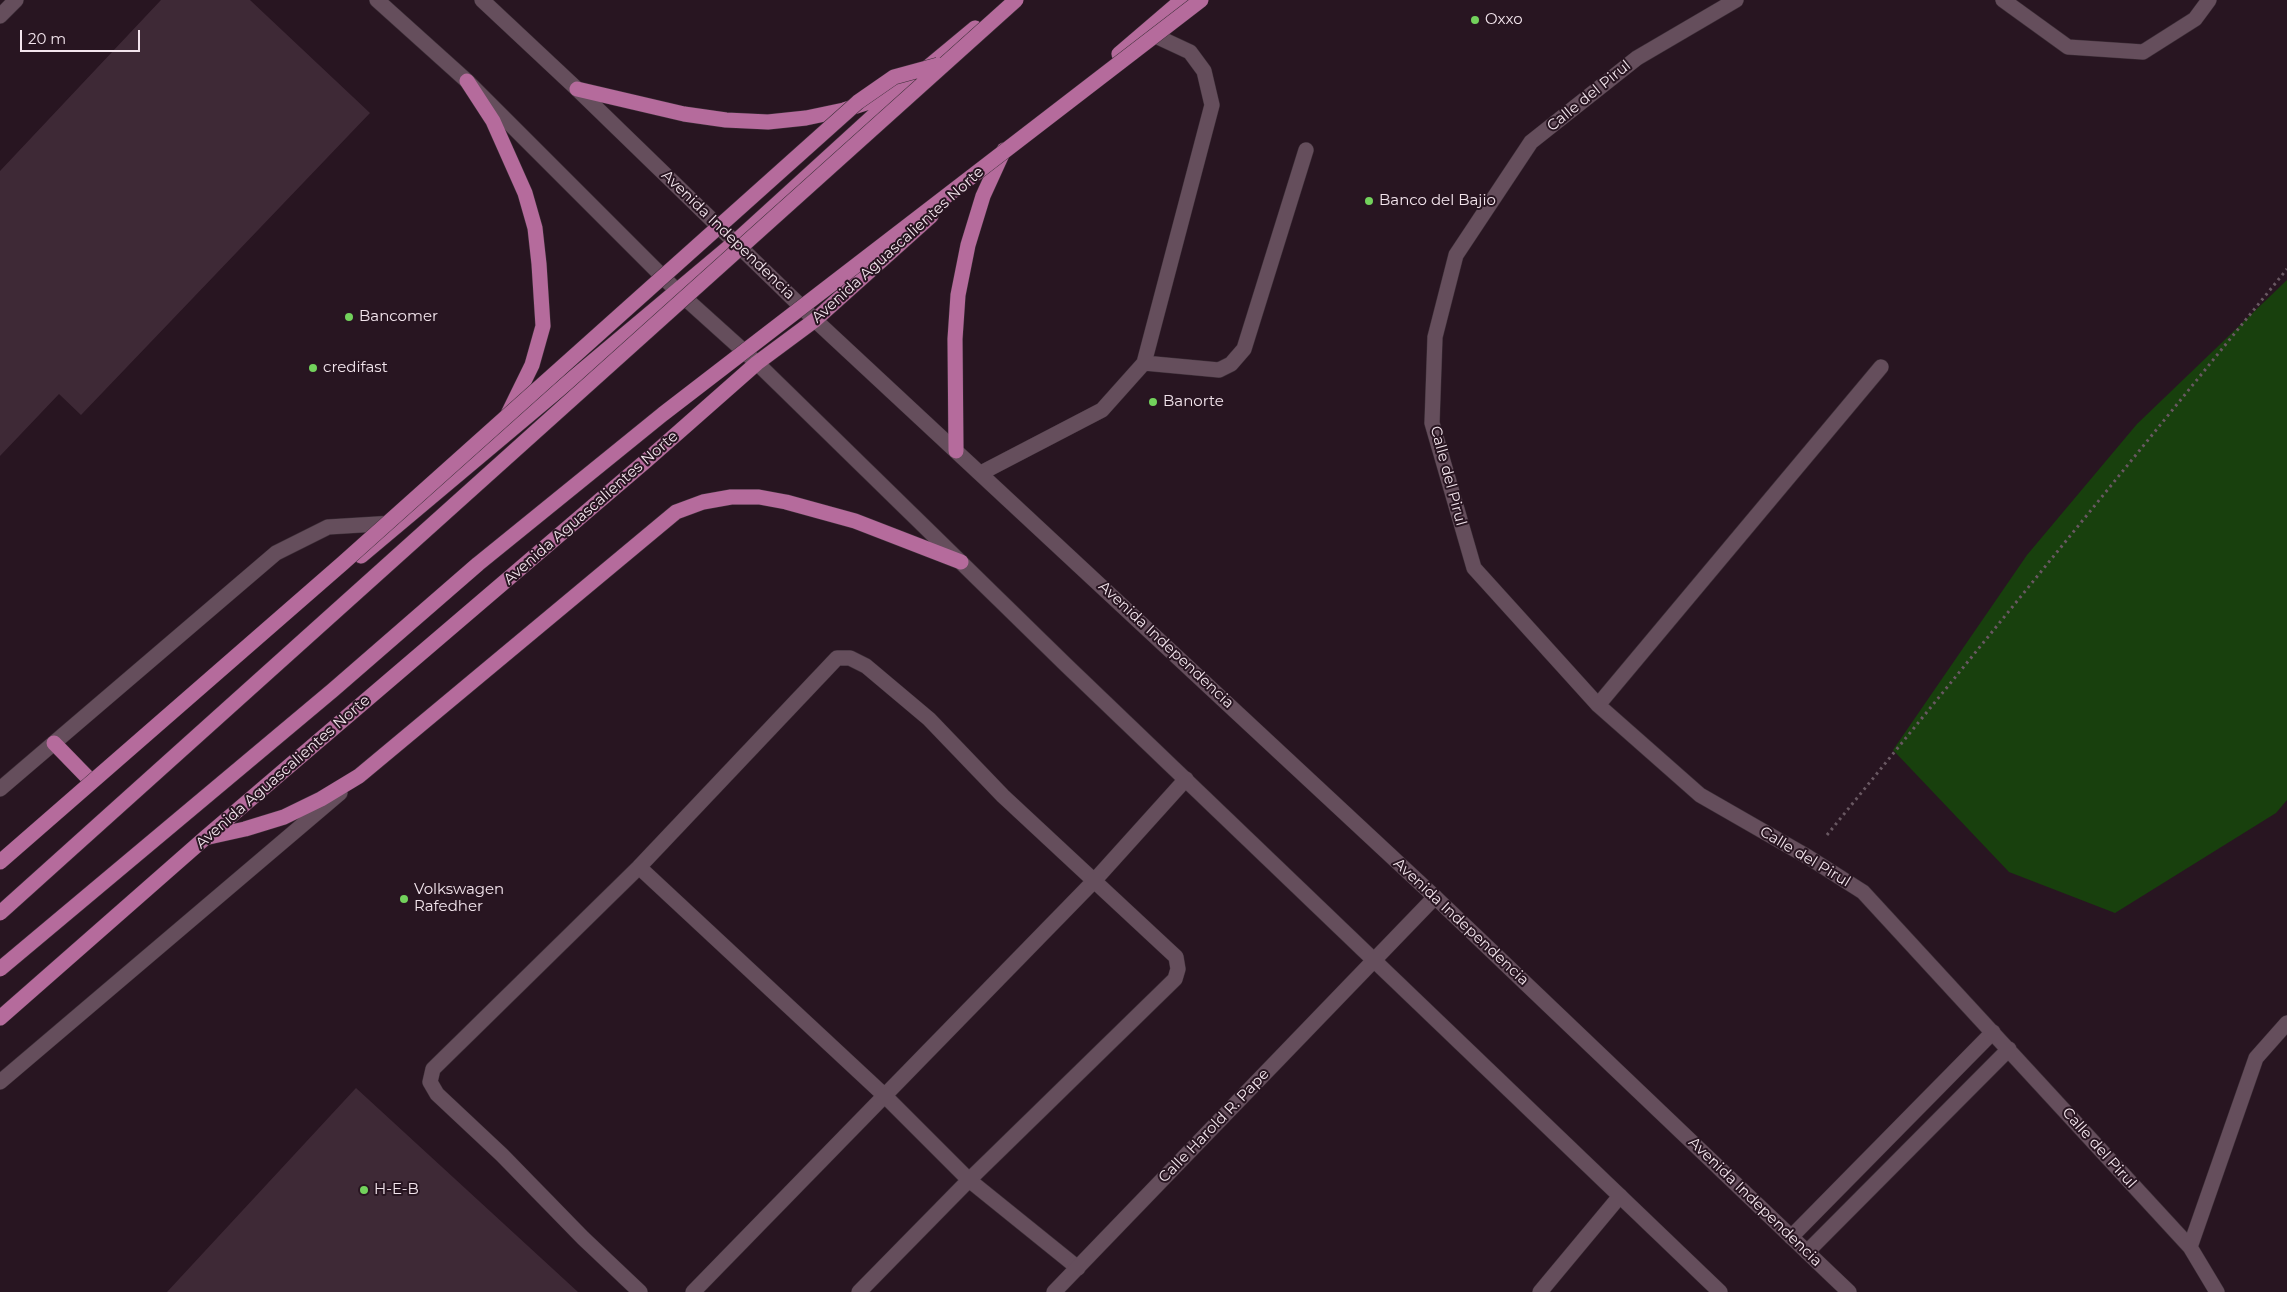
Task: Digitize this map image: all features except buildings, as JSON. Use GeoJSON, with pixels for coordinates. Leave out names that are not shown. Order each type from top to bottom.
{"type":"FeatureCollection","features":[{"type":"Feature","properties":{"kind":"main road"},"geometry":{"type":"LineString","coordinates":[[0,861],[91,781],[401,523],[676,290],[736,242],[916,78],[1007,0]]}},
{"type":"Feature","properties":{"kind":"main road"},"geometry":{"type":"LineString","coordinates":[[0,913],[942,64],[1016,0]]}},
{"type":"Feature","properties":{"kind":"main road","name":"Avenida Aguascalientes Norte"},"geometry":{"type":"LineString","coordinates":[[0,1018],[205,838],[647,460],[757,363],[815,320],[1004,150],[1147,32],[1182,0]]}},
{"type":"Feature","properties":{"kind":"main road"},"geometry":{"type":"LineString","coordinates":[[0,969],[325,696],[478,564],[647,427],[1201,0]]}},
{"type":"Feature","properties":{"kind":"main road"},"geometry":{"type":"LineString","coordinates":[[0,861],[343,563],[858,102],[894,77],[942,64]]}},
{"type":"Feature","properties":{"kind":"main road"},"geometry":{"type":"LineString","coordinates":[[578,89],[684,114],[726,120],[768,122],[806,118],[844,110],[881,98],[916,78]]}},
{"type":"Feature","properties":{"kind":"main road"},"geometry":{"type":"LineString","coordinates":[[466,468],[493,437],[515,403],[532,365],[543,326],[540,264],[534,228],[525,193],[492,121],[467,81]]}},
{"type":"Feature","properties":{"kind":"main road"},"geometry":{"type":"LineString","coordinates":[[956,451],[955,339],[958,295],[968,245],[983,196],[1004,150]]}},
{"type":"Feature","properties":{"kind":"main road"},"geometry":{"type":"LineString","coordinates":[[205,838],[245,829],[284,816],[321,799],[359,776],[676,512],[703,502],[731,497],[759,498],[786,502],[855,521],[961,562]]}},
{"type":"Feature","properties":{"kind":"main road"},"geometry":{"type":"LineString","coordinates":[[54,743],[91,781]]}},
{"type":"Feature","properties":{"kind":"street"},"geometry":{"type":"LineString","coordinates":[[0,16],[16,0]]}},
{"type":"Feature","properties":{"kind":"street"},"geometry":{"type":"LineString","coordinates":[[377,0],[467,81],[676,290],[757,363],[961,562],[1720,1292]]}},
{"type":"Feature","properties":{"kind":"street","name":"Avenida Independencia"},"geometry":{"type":"LineString","coordinates":[[482,0],[578,89],[815,320],[1435,897],[1849,1292]]}},
{"type":"Feature","properties":{"kind":"street","name":"Calle del Pirul"},"geometry":{"type":"LineString","coordinates":[[1736,0],[1637,58],[1531,142],[1456,255],[1435,337],[1432,422],[1474,568],[1598,705],[1700,795],[1863,892],[2190,1247],[2218,1292]]}},
{"type":"Feature","properties":{"kind":"street"},"geometry":{"type":"LineString","coordinates":[[2003,0],[2068,47],[2143,52],[2195,19],[2209,0]]}},
{"type":"Feature","properties":{"kind":"street"},"geometry":{"type":"LineString","coordinates":[[980,473],[1102,410],[1144,363],[1212,105],[1204,71],[1190,52],[1147,32]]}},
{"type":"Feature","properties":{"kind":"street"},"geometry":{"type":"LineString","coordinates":[[1144,363],[1220,370],[1231,364],[1244,349],[1306,150]]}},
{"type":"Feature","properties":{"kind":"street"},"geometry":{"type":"LineString","coordinates":[[1598,705],[1880,367]]}},
{"type":"Feature","properties":{"kind":"street"},"geometry":{"type":"LineString","coordinates":[[0,789],[276,552],[328,527],[401,523]]}},
{"type":"Feature","properties":{"kind":"street"},"geometry":{"type":"LineString","coordinates":[[640,1292],[583,1238],[502,1155],[437,1094],[430,1082],[433,1069],[639,867],[837,658],[850,658],[866,666],[929,719],[1003,796],[1176,957],[1178,969],[1175,979],[859,1292]]}},
{"type":"Feature","properties":{"kind":"street"},"geometry":{"type":"LineString","coordinates":[[0,1082],[359,776]]}},
{"type":"Feature","properties":{"kind":"street"},"geometry":{"type":"LineString","coordinates":[[693,1292],[1094,881],[1186,779]]}},
{"type":"Feature","properties":{"kind":"street"},"geometry":{"type":"LineString","coordinates":[[639,867],[885,1096],[970,1180],[1078,1268]]}},
{"type":"Feature","properties":{"kind":"street","name":"Calle Harold R. Pape"},"geometry":{"type":"LineString","coordinates":[[1054,1292],[1435,897]]}},
{"type":"Feature","properties":{"kind":"street"},"geometry":{"type":"LineString","coordinates":[[2190,1247],[2256,1058],[2287,1023]]}},
{"type":"Feature","properties":{"kind":"street"},"geometry":{"type":"LineString","coordinates":[[1791,1237],[1993,1032]]}},
{"type":"Feature","properties":{"kind":"street"},"geometry":{"type":"LineString","coordinates":[[1807,1252],[2008,1049]]}},
{"type":"Feature","properties":{"kind":"street"},"geometry":{"type":"LineString","coordinates":[[1540,1292],[1620,1196]]}},
{"type":"Feature","properties":{"kind":"path"},"geometry":{"type":"LineString","coordinates":[[1808,858],[2287,269]]}},
{"type":"Feature","properties":{"kind":"green space"},"geometry":{"type":"Polygon","coordinates":[[[2287,280],[2287,800],[2276,813],[2115,913],[2009,872],[1893,750],[2027,555],[2137,424],[2287,280]]]}},
{"type":"Feature","properties":{"kind":"place","name":"Oxxo"},"geometry":{"type":"Point","coordinates":[1475,20]}},
{"type":"Feature","properties":{"kind":"place","name":"Banco del Bajio"},"geometry":{"type":"Point","coordinates":[1369,201]}},
{"type":"Feature","properties":{"kind":"place","name":"Bancomer"},"geometry":{"type":"Point","coordinates":[349,317]}},
{"type":"Feature","properties":{"kind":"place","name":"credifast"},"geometry":{"type":"Point","coordinates":[313,368]}},
{"type":"Feature","properties":{"kind":"place","name":"Banorte"},"geometry":{"type":"Point","coordinates":[1153,402]}},
{"type":"Feature","properties":{"kind":"place","name":"Volkswagen Rafedher"},"geometry":{"type":"Point","coordinates":[404,899]}},
{"type":"Feature","properties":{"kind":"place","name":"H-E-B"},"geometry":{"type":"Point","coordinates":[364,1190]}}]}
